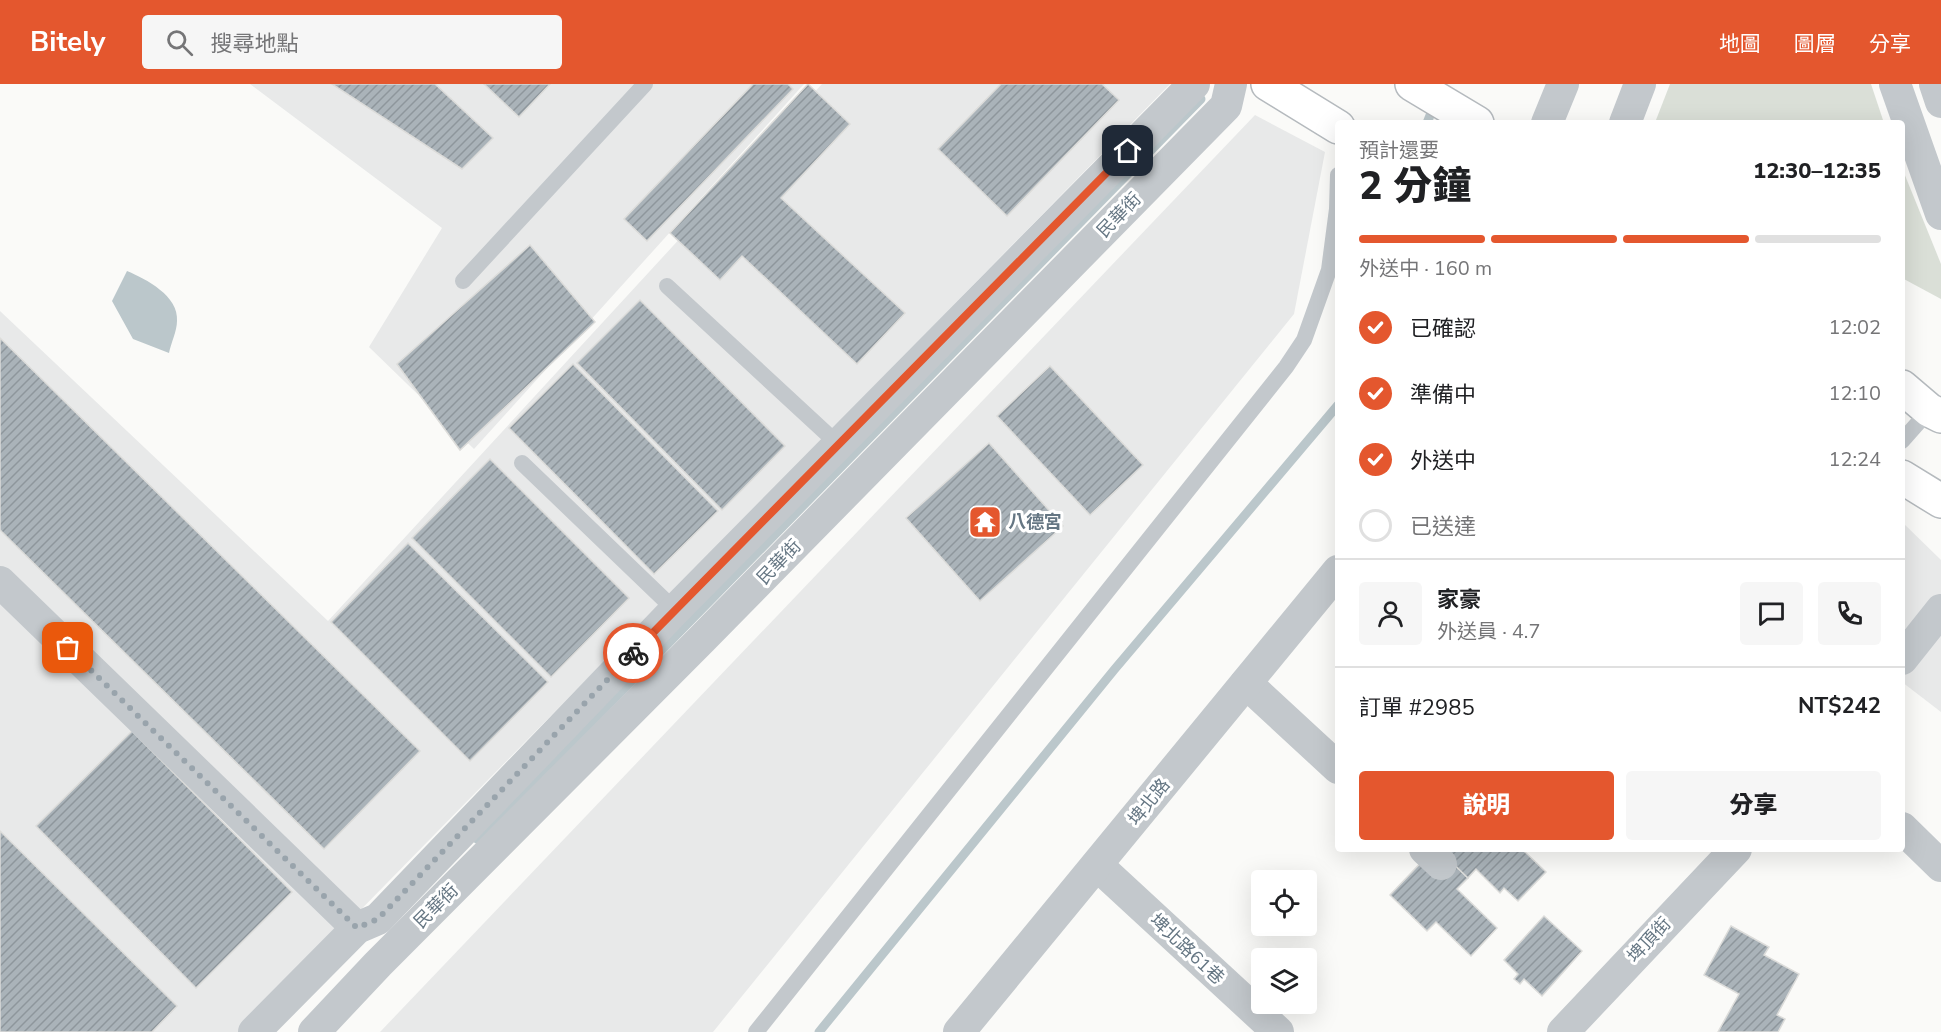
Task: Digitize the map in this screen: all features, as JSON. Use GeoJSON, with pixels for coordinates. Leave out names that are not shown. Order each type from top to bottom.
{"type":"FeatureCollection","features":[{"type":"Feature","properties":{"kind":"main road"},"geometry":{"type":"LineString","coordinates":[[1268,84],[1335,124]]}},
{"type":"Feature","properties":{"kind":"main road"},"geometry":{"type":"LineString","coordinates":[[1414,86],[1472,120]]}},
{"type":"Feature","properties":{"kind":"main road"},"geometry":{"type":"LineString","coordinates":[[1905,389],[1937,408]]}},
{"type":"Feature","properties":{"kind":"main road"},"geometry":{"type":"LineString","coordinates":[[1905,479],[1941,501]]}},
{"type":"Feature","properties":{"kind":"street"},"geometry":{"type":"LineString","coordinates":[[254,1032],[357,928],[378,919],[675,610],[1194,84]]}},
{"type":"Feature","properties":{"kind":"street","name":"民華街"},"geometry":{"type":"LineString","coordinates":[[314,1032],[378,964],[694,648],[1226,106],[1231,84]]}},
{"type":"Feature","properties":{"kind":"street"},"geometry":{"type":"LineString","coordinates":[[1548,120],[1563,84]]}},
{"type":"Feature","properties":{"kind":"street"},"geometry":{"type":"LineString","coordinates":[[1626,120],[1640,84]]}},
{"type":"Feature","properties":{"kind":"street"},"geometry":{"type":"LineString","coordinates":[[1895,84],[1941,214]]}},
{"type":"Feature","properties":{"kind":"street"},"geometry":{"type":"LineString","coordinates":[[1935,84],[1941,102]]}},
{"type":"Feature","properties":{"kind":"street","name":"埤北路"},"geometry":{"type":"LineString","coordinates":[[959,1032],[1335,575]]}},
{"type":"Feature","properties":{"kind":"street"},"geometry":{"type":"LineString","coordinates":[[0,582],[357,928]]}},
{"type":"Feature","properties":{"kind":"street"},"geometry":{"type":"LineString","coordinates":[[1905,655],[1941,610]]}},
{"type":"Feature","properties":{"kind":"street"},"geometry":{"type":"LineString","coordinates":[[1246,683],[1335,765]]}},
{"type":"Feature","properties":{"kind":"street"},"geometry":{"type":"LineString","coordinates":[[1905,831],[1941,866]]}},
{"type":"Feature","properties":{"kind":"street","name":"埤頂街"},"geometry":{"type":"LineString","coordinates":[[1563,1032],[1733,852]]}},
{"type":"Feature","properties":{"kind":"street","name":"埤北路61巷"},"geometry":{"type":"LineString","coordinates":[[1097,865],[1278,1032]]}},
{"type":"Feature","properties":{"kind":"lane"},"geometry":{"type":"LineString","coordinates":[[463,281],[645,84]]}},
{"type":"Feature","properties":{"kind":"lane"},"geometry":{"type":"LineString","coordinates":[[756,1032],[1287,367],[1304,340],[1329,270],[1335,224]]}},
{"type":"Feature","properties":{"kind":"lane"},"geometry":{"type":"LineString","coordinates":[[667,285],[839,445]]}},
{"type":"Feature","properties":{"kind":"lane"},"geometry":{"type":"LineString","coordinates":[[1905,438],[1937,408]]}},
{"type":"Feature","properties":{"kind":"lane"},"geometry":{"type":"LineString","coordinates":[[522,464],[675,610]]}},
{"type":"Feature","properties":{"kind":"shaded area"},"geometry":{"type":"Polygon","coordinates":[[[250,84],[804,84],[474,449],[369,347],[442,228],[250,84]]]}},
{"type":"Feature","properties":{"kind":"shaded area"},"geometry":{"type":"Polygon","coordinates":[[[822,84],[1170,84],[241,1032],[0,1032],[0,311],[328,621],[822,84]]]}},
{"type":"Feature","properties":{"kind":"shaded area"},"geometry":{"type":"Polygon","coordinates":[[[1670,84],[1871,84],[1883,120],[1656,120],[1670,84]]]}},
{"type":"Feature","properties":{"kind":"shaded area"},"geometry":{"type":"Polygon","coordinates":[[[1255,115],[1325,152],[1294,314],[713,1032],[380,1032],[1255,115]]]}},
{"type":"Feature","properties":{"kind":"shaded area"},"geometry":{"type":"Polygon","coordinates":[[[1905,175],[1941,264],[1941,299],[1905,280],[1905,175]]]}},
{"type":"Feature","properties":{"kind":"shaded area"},"geometry":{"type":"Polygon","coordinates":[[[127,271],[152,284],[173,304],[177,325],[169,353],[133,339],[112,301],[127,271]]]}},
{"type":"Feature","properties":{"kind":"shaded area"},"geometry":{"type":"Polygon","coordinates":[[[1905,525],[1941,560],[1941,712],[1905,684],[1905,525]]]}},
{"type":"Feature","properties":{"kind":"building"},"geometry":{"type":"Polygon","coordinates":[[[332,84],[435,84],[493,138],[462,169],[332,84]]]}},
{"type":"Feature","properties":{"kind":"building"},"geometry":{"type":"Polygon","coordinates":[[[484,84],[550,84],[519,117],[484,84]]]}},
{"type":"Feature","properties":{"kind":"building"},"geometry":{"type":"Polygon","coordinates":[[[753,84],[788,84],[793,89],[647,241],[624,219],[753,84]]]}},
{"type":"Feature","properties":{"kind":"building"},"geometry":{"type":"Polygon","coordinates":[[[808,84],[850,124],[781,198],[905,313],[857,364],[742,256],[720,280],[670,233],[808,84]]]}},
{"type":"Feature","properties":{"kind":"building"},"geometry":{"type":"Polygon","coordinates":[[[1001,84],[1102,84],[1119,100],[1007,216],[938,149],[1001,84]]]}},
{"type":"Feature","properties":{"kind":"building"},"geometry":{"type":"Polygon","coordinates":[[[530,245],[595,322],[460,450],[397,364],[530,245]]]}},
{"type":"Feature","properties":{"kind":"building"},"geometry":{"type":"Polygon","coordinates":[[[640,300],[785,446],[722,510],[577,363],[640,300]]]}},
{"type":"Feature","properties":{"kind":"building"},"geometry":{"type":"Polygon","coordinates":[[[0,338],[420,751],[324,849],[0,530],[0,338]]]}},
{"type":"Feature","properties":{"kind":"building"},"geometry":{"type":"Polygon","coordinates":[[[573,364],[718,511],[654,574],[509,428],[573,364]]]}},
{"type":"Feature","properties":{"kind":"building"},"geometry":{"type":"Polygon","coordinates":[[[1050,366],[1143,465],[1090,515],[997,416],[1050,366]]]}},
{"type":"Feature","properties":{"kind":"building","name":"八德宮"},"geometry":{"type":"Polygon","coordinates":[[[989,443],[1063,526],[980,601],[906,518],[989,443]]]}},
{"type":"Feature","properties":{"kind":"building"},"geometry":{"type":"Polygon","coordinates":[[[490,459],[629,598],[551,677],[412,538],[490,459]]]}},
{"type":"Feature","properties":{"kind":"building"},"geometry":{"type":"Polygon","coordinates":[[[408,543],[548,682],[470,761],[331,622],[408,543]]]}},
{"type":"Feature","properties":{"kind":"building"},"geometry":{"type":"Polygon","coordinates":[[[132,731],[292,892],[196,988],[36,826],[132,731]]]}},
{"type":"Feature","properties":{"kind":"building"},"geometry":{"type":"Polygon","coordinates":[[[0,831],[177,1006],[152,1032],[0,1032],[0,831]]]}},
{"type":"Feature","properties":{"kind":"building"},"geometry":{"type":"Polygon","coordinates":[[[1431,852],[1441,852],[1468,878],[1457,889],[1497,928],[1471,956],[1436,922],[1427,931],[1390,895],[1431,852]]]}},
{"type":"Feature","properties":{"kind":"building"},"geometry":{"type":"Polygon","coordinates":[[[1441,852],[1525,852],[1546,872],[1518,901],[1504,888],[1500,893],[1476,869],[1468,878],[1441,852]]]}},
{"type":"Feature","properties":{"kind":"building"},"geometry":{"type":"Polygon","coordinates":[[[1544,916],[1582,951],[1542,996],[1524,979],[1520,984],[1514,979],[1518,974],[1504,960],[1544,916]]]}},
{"type":"Feature","properties":{"kind":"building"},"geometry":{"type":"Polygon","coordinates":[[[1731,926],[1769,947],[1764,955],[1799,974],[1777,1015],[1785,1019],[1778,1032],[1718,1032],[1739,994],[1704,975],[1731,926]]]}},
{"type":"Feature","properties":{"kind":"waterway"},"geometry":{"type":"LineString","coordinates":[[477,839],[1201,99]]}},
{"type":"Feature","properties":{"kind":"waterway"},"geometry":{"type":"LineString","coordinates":[[1428,120],[1435,103]]}},
{"type":"Feature","properties":{"kind":"waterway"},"geometry":{"type":"LineString","coordinates":[[819,1032],[1114,670],[1335,409]]}},
{"type":"Feature","properties":{"kind":"way so far"},"geometry":{"type":"LineString","coordinates":[[68,648],[357,928],[378,919],[633,653]]}},
{"type":"Feature","properties":{"kind":"place","name":"八德宮"},"geometry":{"type":"Point","coordinates":[985,522]}},
{"type":"Feature","properties":{"kind":"route"},"geometry":{"type":"LineString","coordinates":[[633,653],[1128,151]]}}]}
